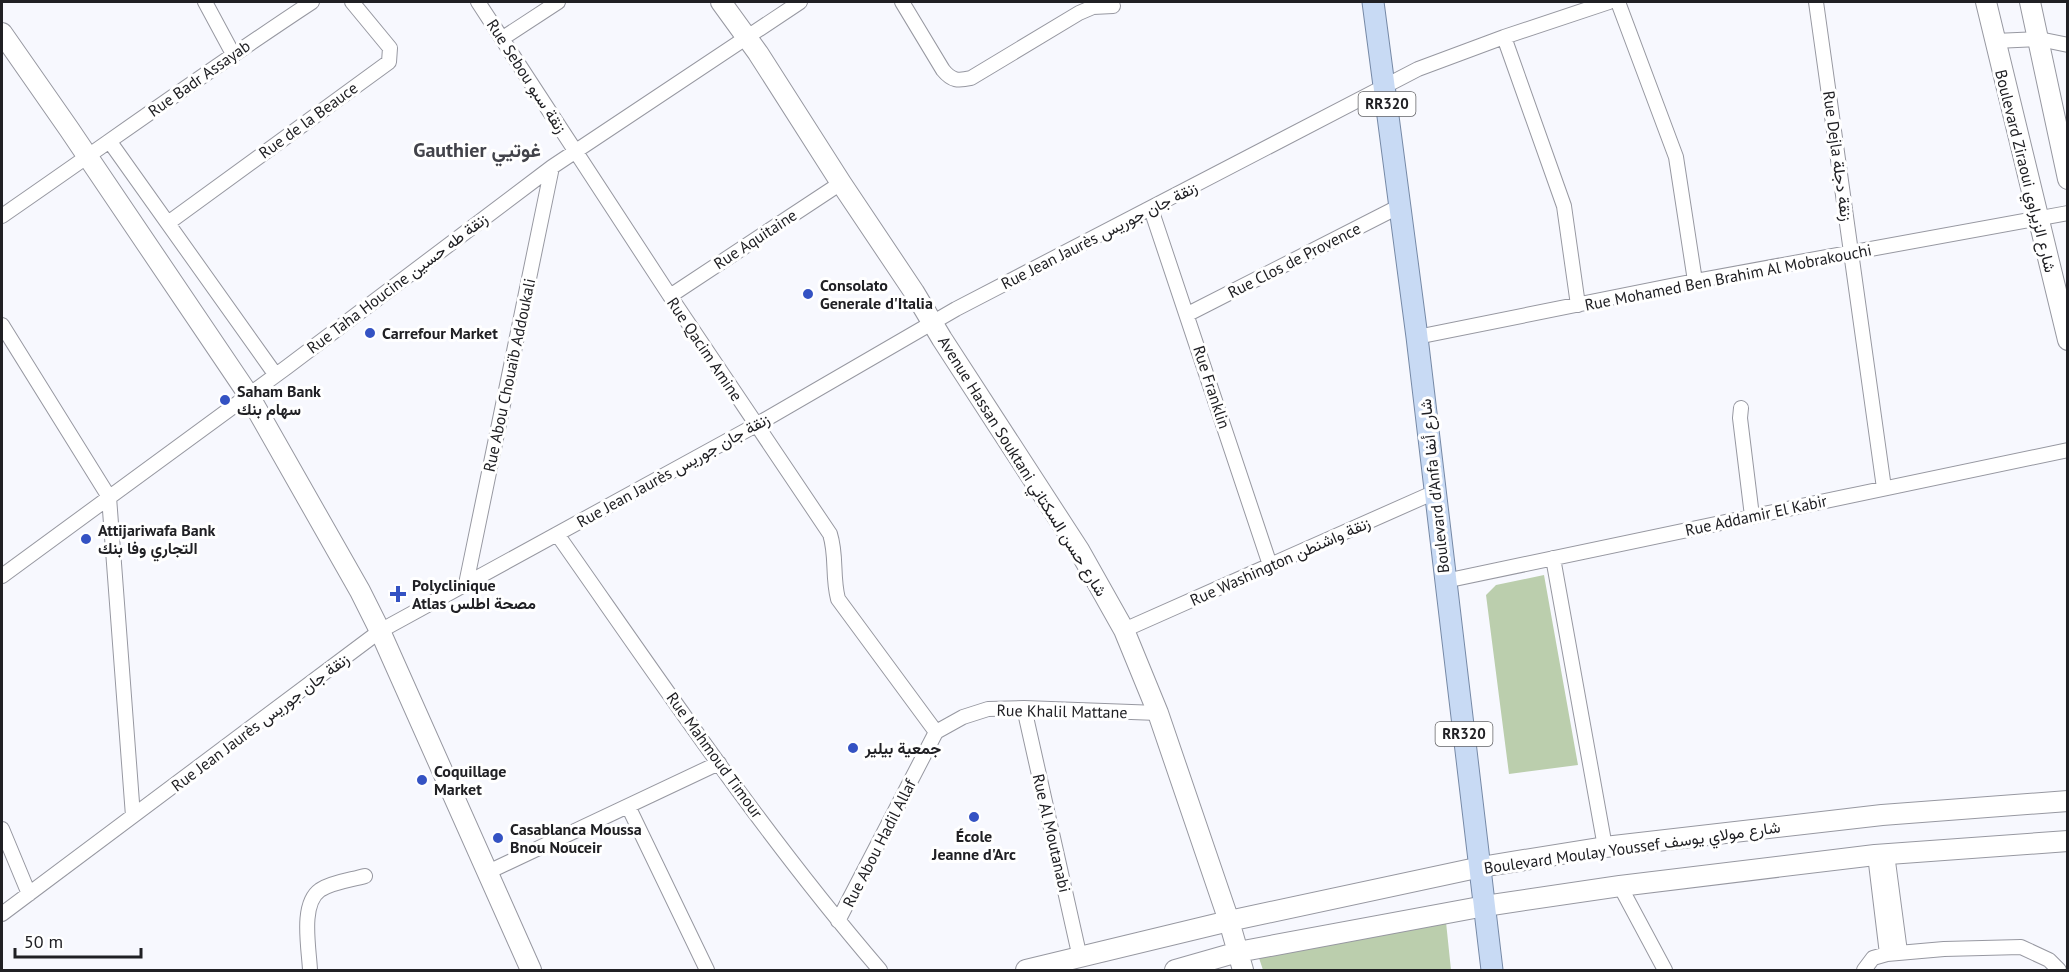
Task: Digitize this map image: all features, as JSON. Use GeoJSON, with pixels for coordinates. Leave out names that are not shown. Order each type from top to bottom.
{"type":"FeatureCollection","features":[{"type":"Feature","properties":{"kind":"main road","name":"Avenue Hassan Souktani شارع حسن السكتاني"},"geometry":{"type":"LineString","coordinates":[[722,2],[933,322],[1079,549],[1124,630],[1158,713],[1241,962]]}},
{"type":"Feature","properties":{"kind":"main road","name":"Boulevard d'Anfa شارع أنفا"},"geometry":{"type":"LineString","coordinates":[[1373,2],[1417,337],[1492,970]]}},
{"type":"Feature","properties":{"kind":"main road","name":"Boulevard Ziraoui شارع الزيراوي"},"geometry":{"type":"LineString","coordinates":[[1986,2],[2067,340]]}},
{"type":"Feature","properties":{"kind":"main road"},"geometry":{"type":"LineString","coordinates":[[2030,2],[2067,179]]}},
{"type":"Feature","properties":{"kind":"main road"},"geometry":{"type":"LineString","coordinates":[[2,33],[248,394],[360,591],[531,970]]}},
{"type":"Feature","properties":{"kind":"main road","name":"Boulevard Moulay Youssef شارع مولاي يوسف"},"geometry":{"type":"LineString","coordinates":[[1026,970],[1229,921],[1480,867],[1605,847],[1882,814],[2067,801]]}},
{"type":"Feature","properties":{"kind":"main road"},"geometry":{"type":"LineString","coordinates":[[1175,970],[1241,962],[1485,906],[1620,886],[1881,854],[2067,841]]}},
{"type":"Feature","properties":{"kind":"street"},"geometry":{"type":"LineString","coordinates":[[205,2],[233,54]]}},
{"type":"Feature","properties":{"kind":"street","name":"Rue Badr Assayab"},"geometry":{"type":"LineString","coordinates":[[2,216],[233,54],[312,2]]}},
{"type":"Feature","properties":{"kind":"street","name":"Rue de la Beauce"},"geometry":{"type":"LineString","coordinates":[[168,223],[388,62],[390,48],[352,2]]}},
{"type":"Feature","properties":{"kind":"street","name":"Rue Sebou زنقة سبو"},"geometry":{"type":"LineString","coordinates":[[478,2],[576,150]]}},
{"type":"Feature","properties":{"kind":"street"},"geometry":{"type":"LineString","coordinates":[[502,38],[558,2]]}},
{"type":"Feature","properties":{"kind":"street","name":"Rue Taha Houcine زنقة طه حسين"},"geometry":{"type":"LineString","coordinates":[[2,576],[552,167],[800,2]]}},
{"type":"Feature","properties":{"kind":"street"},"geometry":{"type":"LineString","coordinates":[[902,2],[943,70],[948,76],[960,81],[971,78],[1079,13],[1093,7],[1113,6]]}},
{"type":"Feature","properties":{"kind":"street","name":"Rue Jean Jaurès زنقة جان جوريس"},"geometry":{"type":"LineString","coordinates":[[2,915],[380,631],[756,424],[933,322],[1418,69],[1609,2]]}},
{"type":"Feature","properties":{"kind":"street"},"geometry":{"type":"LineString","coordinates":[[1618,2],[1676,158],[1695,281]]}},
{"type":"Feature","properties":{"kind":"street","name":"Rue Dejla زنقة دجلة"},"geometry":{"type":"LineString","coordinates":[[1816,2],[1884,488]]}},
{"type":"Feature","properties":{"kind":"street"},"geometry":{"type":"LineString","coordinates":[[1504,37],[1564,206],[1578,305]]}},
{"type":"Feature","properties":{"kind":"street"},"geometry":{"type":"LineString","coordinates":[[1995,41],[2038,39],[2067,45]]}},
{"type":"Feature","properties":{"kind":"street"},"geometry":{"type":"LineString","coordinates":[[110,142],[275,374]]}},
{"type":"Feature","properties":{"kind":"street","name":"Rue Qacim Amine"},"geometry":{"type":"LineString","coordinates":[[576,150],[670,296],[830,534],[834,547],[834,581],[838,599],[936,732]]}},
{"type":"Feature","properties":{"kind":"street","name":"Rue Abou Chouaïb Addoukali"},"geometry":{"type":"LineString","coordinates":[[466,584],[552,167]]}},
{"type":"Feature","properties":{"kind":"street","name":"Rue Aquitaine"},"geometry":{"type":"LineString","coordinates":[[670,296],[841,183]]}},
{"type":"Feature","properties":{"kind":"street","name":"Rue Clos de Provence"},"geometry":{"type":"LineString","coordinates":[[1188,314],[1400,206]]}},
{"type":"Feature","properties":{"kind":"street","name":"Rue Franklin"},"geometry":{"type":"LineString","coordinates":[[1151,209],[1188,314],[1270,565]]}},
{"type":"Feature","properties":{"kind":"street","name":"Rue Mohamed Ben Brahim Al Mobrakouchi"},"geometry":{"type":"LineString","coordinates":[[1417,337],[1695,281],[2067,213]]}},
{"type":"Feature","properties":{"kind":"street"},"geometry":{"type":"LineString","coordinates":[[2,325],[109,497],[134,816]]}},
{"type":"Feature","properties":{"kind":"street"},"geometry":{"type":"LineString","coordinates":[[1741,408],[1740,418],[1752,516]]}},
{"type":"Feature","properties":{"kind":"street","name":"Rue Addamir El Kabir"},"geometry":{"type":"LineString","coordinates":[[1445,580],[2067,450]]}},
{"type":"Feature","properties":{"kind":"street","name":"Rue Washington زنقة واشنطن"},"geometry":{"type":"LineString","coordinates":[[1124,630],[1435,492]]}},
{"type":"Feature","properties":{"kind":"street","name":"Rue Mahmoud Timour"},"geometry":{"type":"LineString","coordinates":[[557,534],[719,763],[838,921],[880,970]]}},
{"type":"Feature","properties":{"kind":"street"},"geometry":{"type":"LineString","coordinates":[[1553,558],[1605,847]]}},
{"type":"Feature","properties":{"kind":"street","name":"Rue Khalil Mattane"},"geometry":{"type":"LineString","coordinates":[[936,732],[963,717],[988,709],[1024,708],[1158,713]]}},
{"type":"Feature","properties":{"kind":"street","name":"Rue Al Moutanabi"},"geometry":{"type":"LineString","coordinates":[[1024,708],[1080,958]]}},
{"type":"Feature","properties":{"kind":"street","name":"Rue Abou Hadil Allaf"},"geometry":{"type":"LineString","coordinates":[[838,921],[936,732]]}},
{"type":"Feature","properties":{"kind":"street"},"geometry":{"type":"LineString","coordinates":[[488,872],[719,763]]}},
{"type":"Feature","properties":{"kind":"street"},"geometry":{"type":"LineString","coordinates":[[628,806],[707,970]]}},
{"type":"Feature","properties":{"kind":"street"},"geometry":{"type":"LineString","coordinates":[[2,829],[29,894]]}},
{"type":"Feature","properties":{"kind":"street"},"geometry":{"type":"LineString","coordinates":[[1881,854],[1894,953]]}},
{"type":"Feature","properties":{"kind":"street"},"geometry":{"type":"LineString","coordinates":[[310,970],[307,922],[312,898],[329,886],[365,876]]}},
{"type":"Feature","properties":{"kind":"street"},"geometry":{"type":"LineString","coordinates":[[1620,886],[1665,970]]}},
{"type":"Feature","properties":{"kind":"street"},"geometry":{"type":"LineString","coordinates":[[1864,970],[1873,958],[1894,953],[2021,947],[2049,960],[2060,970]]}},
{"type":"Feature","properties":{"kind":"green space"},"geometry":{"type":"Polygon","coordinates":[[[1544,575],[1578,765],[1509,774],[1486,595],[1496,585],[1544,575]]]}},
{"type":"Feature","properties":{"kind":"green space"},"geometry":{"type":"Polygon","coordinates":[[[1446,922],[1451,970],[1263,970],[1259,958],[1446,922]]]}},
{"type":"Feature","properties":{"kind":"place","name":"Consolato Generale d'Italia"},"geometry":{"type":"Point","coordinates":[808,294]}},
{"type":"Feature","properties":{"kind":"place","name":"Carrefour Market"},"geometry":{"type":"Point","coordinates":[370,333]}},
{"type":"Feature","properties":{"kind":"place","name":"Saham Bank سهام بنك"},"geometry":{"type":"Point","coordinates":[225,400]}},
{"type":"Feature","properties":{"kind":"place","name":"Attijariwafa Bank التجاري وفا بنك"},"geometry":{"type":"Point","coordinates":[86,539]}},
{"type":"Feature","properties":{"kind":"place","name":"Polyclinique Atlas مصحة اطلس"},"geometry":{"type":"Point","coordinates":[398,594]}},
{"type":"Feature","properties":{"kind":"place","name":"جمعية بيلير"},"geometry":{"type":"Point","coordinates":[853,748]}},
{"type":"Feature","properties":{"kind":"place","name":"Coquillage Market"},"geometry":{"type":"Point","coordinates":[422,780]}},
{"type":"Feature","properties":{"kind":"place","name":"École Jeanne d'Arc"},"geometry":{"type":"Point","coordinates":[974,817]}},
{"type":"Feature","properties":{"kind":"place","name":"Casablanca Moussa Bnou Nouceir"},"geometry":{"type":"Point","coordinates":[498,838]}},
{"type":"Feature","properties":{"kind":"district","name":"Gauthier غوتيي"},"geometry":{"type":"Point","coordinates":[477,150]}}]}
